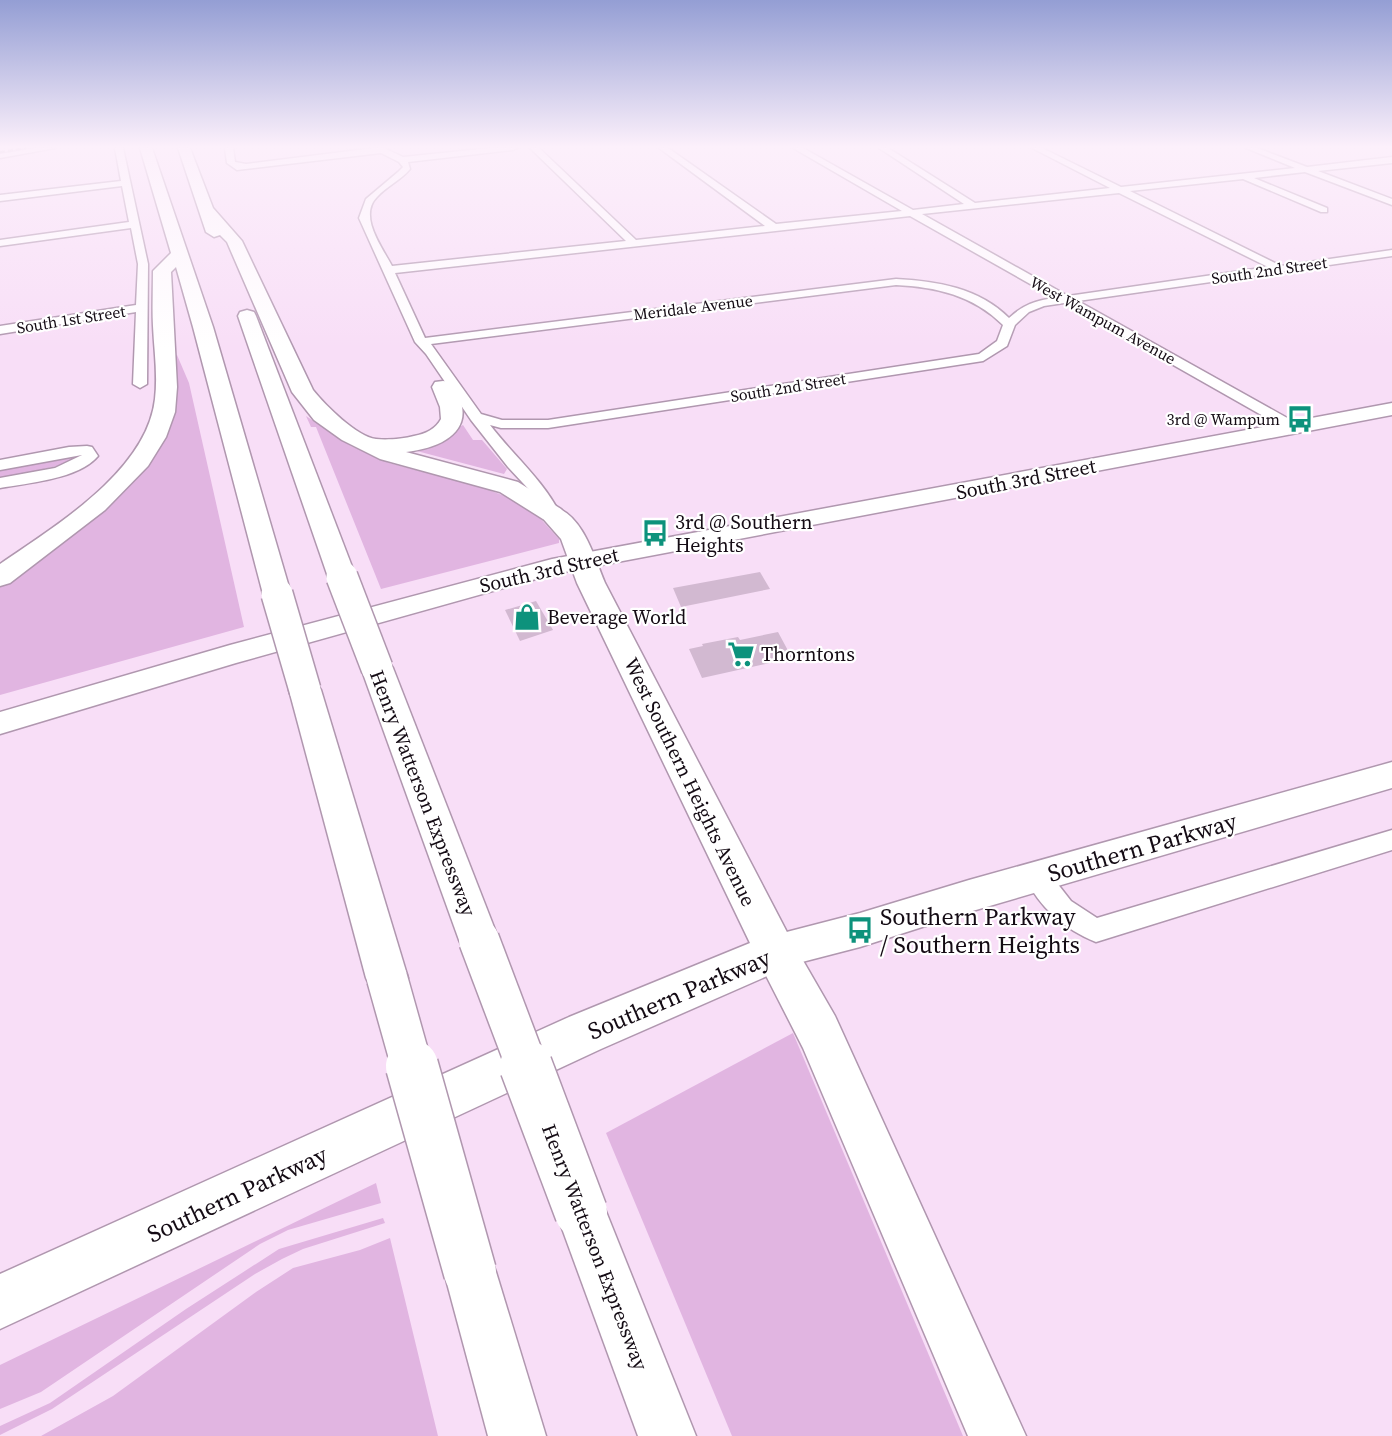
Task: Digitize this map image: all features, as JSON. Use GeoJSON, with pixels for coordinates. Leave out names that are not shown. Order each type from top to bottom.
{"type":"FeatureCollection","features":[{"type":"Feature","properties":{"kind":"main road"},"geometry":{"type":"LineString","coordinates":[[167,215],[225,405],[517,1436]]}},
{"type":"Feature","properties":{"kind":"main road","name":"Henry Watterson Expressway"},"geometry":{"type":"LineString","coordinates":[[209,215],[342,577],[667,1436]]}},
{"type":"Feature","properties":{"kind":"main road"},"geometry":{"type":"LineString","coordinates":[[211,215],[234,241],[303,392],[322,415],[350,435],[388,454],[509,487],[552,513]]}},
{"type":"Feature","properties":{"kind":"main road"},"geometry":{"type":"LineString","coordinates":[[0,577],[99,502],[132,468],[155,436],[165,409],[166,387],[162,271],[180,254]]}},
{"type":"Feature","properties":{"kind":"main road"},"geometry":{"type":"LineString","coordinates":[[366,444],[406,445],[423,442],[445,431],[452,420],[452,413],[443,387]]}},
{"type":"Feature","properties":{"kind":"main road","name":"South 3rd Street"},"geometry":{"type":"LineString","coordinates":[[0,723],[464,590],[584,561],[1392,409]]}},
{"type":"Feature","properties":{"kind":"main road","name":"West Southern Heights Avenue"},"geometry":{"type":"LineString","coordinates":[[552,513],[573,537],[591,583],[776,952],[819,1032],[997,1436]]}},
{"type":"Feature","properties":{"kind":"main road","name":"Southern Parkway"},"geometry":{"type":"LineString","coordinates":[[0,1302],[585,1033],[776,952],[860,930],[1392,775]]}},
{"type":"Feature","properties":{"kind":"street"},"geometry":{"type":"LineString","coordinates":[[134,215],[143,264],[140,384]]}},
{"type":"Feature","properties":{"kind":"street","name":"West Southern Heights Avenue"},"geometry":{"type":"LineString","coordinates":[[365,215],[366,224],[422,342],[431,351],[489,434],[542,494],[552,513]]}},
{"type":"Feature","properties":{"kind":"street"},"geometry":{"type":"LineString","coordinates":[[605,215],[634,243]]}},
{"type":"Feature","properties":{"kind":"street"},"geometry":{"type":"LineString","coordinates":[[757,215],[775,228]]}},
{"type":"Feature","properties":{"kind":"street"},"geometry":{"type":"LineString","coordinates":[[388,270],[886,215]]}},
{"type":"Feature","properties":{"kind":"street","name":"West Wampum Avenue"},"geometry":{"type":"LineString","coordinates":[[917,215],[1293,427]]}},
{"type":"Feature","properties":{"kind":"street"},"geometry":{"type":"LineString","coordinates":[[1171,215],[1279,268]]}},
{"type":"Feature","properties":{"kind":"street"},"geometry":{"type":"LineString","coordinates":[[0,243],[136,224]]}},
{"type":"Feature","properties":{"kind":"street","name":"South 2nd Street"},"geometry":{"type":"LineString","coordinates":[[476,417],[501,424],[548,424],[983,357],[1003,343],[1009,324],[1025,310],[1041,303],[1392,253]]}},
{"type":"Feature","properties":{"kind":"street","name":"Meridale Avenue"},"geometry":{"type":"LineString","coordinates":[[422,342],[875,283],[920,283],[997,304],[1009,324]]}},
{"type":"Feature","properties":{"kind":"street"},"geometry":{"type":"LineString","coordinates":[[1018,302],[1041,303]]}},
{"type":"Feature","properties":{"kind":"street","name":"South 1st Street"},"geometry":{"type":"LineString","coordinates":[[0,330],[141,308]]}},
{"type":"Feature","properties":{"kind":"street","name":"West Southern Heights Avenue"},"geometry":{"type":"LineString","coordinates":[[422,342],[420,352],[475,432],[489,434]]}},
{"type":"Feature","properties":{"kind":"street","name":"South 2nd Street"},"geometry":{"type":"LineString","coordinates":[[489,434],[548,424]]}},
{"type":"Feature","properties":{"kind":"street"},"geometry":{"type":"LineString","coordinates":[[0,465],[69,451],[87,450],[90,456],[81,463],[63,469],[0,483]]}},
{"type":"Feature","properties":{"kind":"street"},"geometry":{"type":"LineString","coordinates":[[1036,877],[1050,899],[1071,918],[1096,930],[1392,840]]}},
{"type":"Feature","properties":{"kind":"shaded area"},"geometry":{"type":"Polygon","coordinates":[[[177,355],[189,383],[244,627],[0,695],[0,587],[94,517],[159,448],[167,434],[176,408],[175,356],[177,355]]]}},
{"type":"Feature","properties":{"kind":"shaded area"},"geometry":{"type":"Polygon","coordinates":[[[306,416],[351,446],[389,463],[481,487],[510,498],[538,516],[559,539],[559,543],[381,589],[316,427],[311,427],[306,416]]]}},
{"type":"Feature","properties":{"kind":"shaded area"},"geometry":{"type":"Polygon","coordinates":[[[463,425],[473,440],[482,440],[507,469],[504,474],[413,450],[463,425]]]}},
{"type":"Feature","properties":{"kind":"shaded area"},"geometry":{"type":"Polygon","coordinates":[[[73,455],[79,459],[0,479],[0,468],[73,455]]]}},
{"type":"Feature","properties":{"kind":"shaded area"},"geometry":{"type":"Polygon","coordinates":[[[793,1033],[963,1436],[732,1436],[606,1133],[793,1033]]]}},
{"type":"Feature","properties":{"kind":"shaded area"},"geometry":{"type":"Polygon","coordinates":[[[376,1183],[381,1203],[288,1230],[260,1244],[41,1392],[0,1409],[0,1365],[376,1183]]]}},
{"type":"Feature","properties":{"kind":"shaded area"},"geometry":{"type":"Polygon","coordinates":[[[383,1218],[385,1223],[303,1249],[255,1274],[52,1409],[0,1435],[0,1426],[50,1403],[186,1309],[279,1249],[383,1218]]]}},
{"type":"Feature","properties":{"kind":"shaded area"},"geometry":{"type":"Polygon","coordinates":[[[390,1238],[438,1436],[41,1436],[113,1396],[256,1292],[293,1268],[360,1250],[390,1238]]]}},
{"type":"Feature","properties":{"kind":"building","name":"Thorntons"},"geometry":{"type":"Polygon","coordinates":[[[760,572],[770,589],[681,607],[673,588],[760,572]]]}},
{"type":"Feature","properties":{"kind":"building","name":"Beverage World"},"geometry":{"type":"Polygon","coordinates":[[[536,601],[553,630],[520,641],[505,610],[536,601]]]}},
{"type":"Feature","properties":{"kind":"building","name":"Thorntons"},"geometry":{"type":"Polygon","coordinates":[[[778,632],[792,658],[702,678],[689,649],[738,637],[740,640],[778,632]]]}},
{"type":"Feature","properties":{"kind":"place","name":"3rd @ Wampum"},"geometry":{"type":"Point","coordinates":[1300,419]}},
{"type":"Feature","properties":{"kind":"place","name":"3rd @ Southern Heights"},"geometry":{"type":"Point","coordinates":[655,533]}},
{"type":"Feature","properties":{"kind":"place","name":"Beverage World"},"geometry":{"type":"Point","coordinates":[527,617]}},
{"type":"Feature","properties":{"kind":"place","name":"Thorntons"},"geometry":{"type":"Point","coordinates":[741,654]}},
{"type":"Feature","properties":{"kind":"place","name":"Southern Parkway / Southern Heights"},"geometry":{"type":"Point","coordinates":[860,930]}}]}
